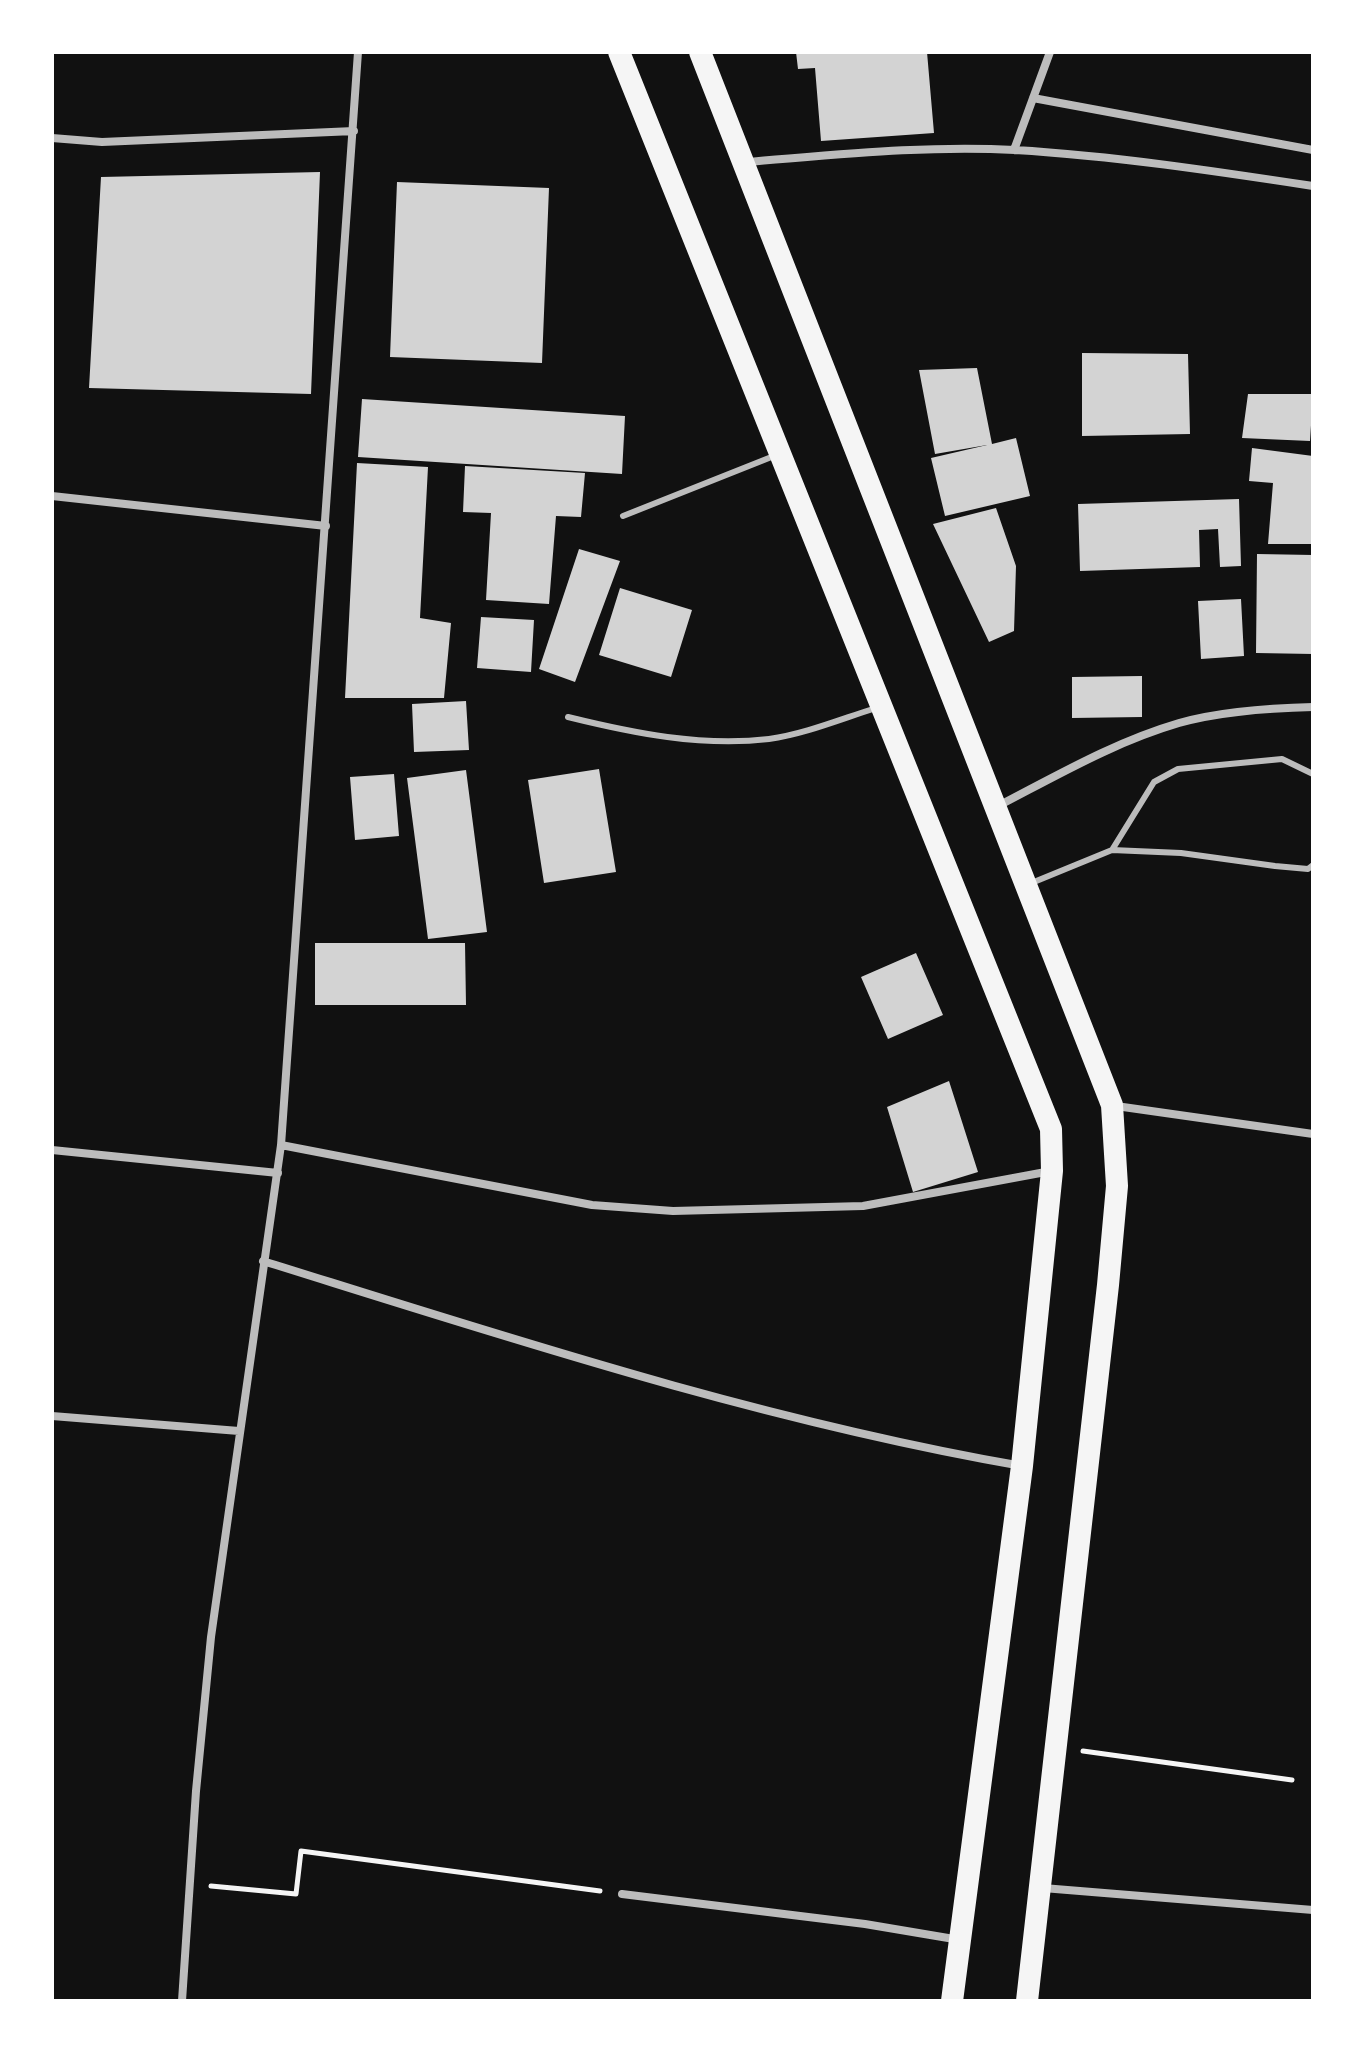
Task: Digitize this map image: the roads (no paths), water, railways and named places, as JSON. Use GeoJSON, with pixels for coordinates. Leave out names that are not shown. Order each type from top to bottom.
{"type":"FeatureCollection","features":[{"type":"Feature","properties":{"kind":"highway"},"geometry":{"type":"LineString","coordinates":[[619,52],[1051,1129],[1052,1171],[1022,1466],[952,2001]]}},
{"type":"Feature","properties":{"kind":"highway"},"geometry":{"type":"LineString","coordinates":[[700,52],[1112,1105],[1117,1186],[1108,1285],[1027,2001]]}},
{"type":"Feature","properties":{"kind":"street"},"geometry":{"type":"LineString","coordinates":[[182,2001],[196,1791],[211,1637],[281,1145],[358,52]]}},
{"type":"Feature","properties":{"kind":"street"},"geometry":{"type":"LineString","coordinates":[[1014,150],[1050,52]]}},
{"type":"Feature","properties":{"kind":"street"},"geometry":{"type":"LineString","coordinates":[[1033,98],[1313,150]]}},
{"type":"Feature","properties":{"kind":"street"},"geometry":{"type":"LineString","coordinates":[[52,138],[102,142],[354,131]]}},
{"type":"Feature","properties":{"kind":"street"},"geometry":{"type":"LineString","coordinates":[[741,163],[881,151],[1014,150],[1202,169],[1313,186]]}},
{"type":"Feature","properties":{"kind":"street"},"geometry":{"type":"LineString","coordinates":[[52,496],[326,526]]}},
{"type":"Feature","properties":{"kind":"street"},"geometry":{"type":"LineString","coordinates":[[995,808],[1107,749],[1181,723],[1259,709],[1313,707]]}},
{"type":"Feature","properties":{"kind":"street"},"geometry":{"type":"LineString","coordinates":[[1112,1105],[1313,1134]]}},
{"type":"Feature","properties":{"kind":"street"},"geometry":{"type":"LineString","coordinates":[[281,1145],[592,1205],[673,1211],[863,1206],[1052,1171]]}},
{"type":"Feature","properties":{"kind":"street"},"geometry":{"type":"LineString","coordinates":[[52,1150],[278,1173]]}},
{"type":"Feature","properties":{"kind":"street"},"geometry":{"type":"LineString","coordinates":[[263,1261],[589,1363],[796,1417],[1022,1466]]}},
{"type":"Feature","properties":{"kind":"street"},"geometry":{"type":"LineString","coordinates":[[52,1416],[239,1431]]}},
{"type":"Feature","properties":{"kind":"street"},"geometry":{"type":"LineString","coordinates":[[1038,1887],[1313,1910]]}},
{"type":"Feature","properties":{"kind":"street"},"geometry":{"type":"LineString","coordinates":[[622,1894],[865,1924],[960,1940]]}},
{"type":"Feature","properties":{"kind":"lane"},"geometry":{"type":"LineString","coordinates":[[623,516],[781,453]]}},
{"type":"Feature","properties":{"kind":"lane"},"geometry":{"type":"LineString","coordinates":[[568,717],[624,731],[671,738],[770,739],[883,706]]}},
{"type":"Feature","properties":{"kind":"lane"},"geometry":{"type":"LineString","coordinates":[[1112,850],[1154,782],[1178,769],[1282,759],[1313,774]]}},
{"type":"Feature","properties":{"kind":"lane"},"geometry":{"type":"LineString","coordinates":[[1026,886],[1112,850],[1181,853],[1308,869],[1313,865]]}}]}
